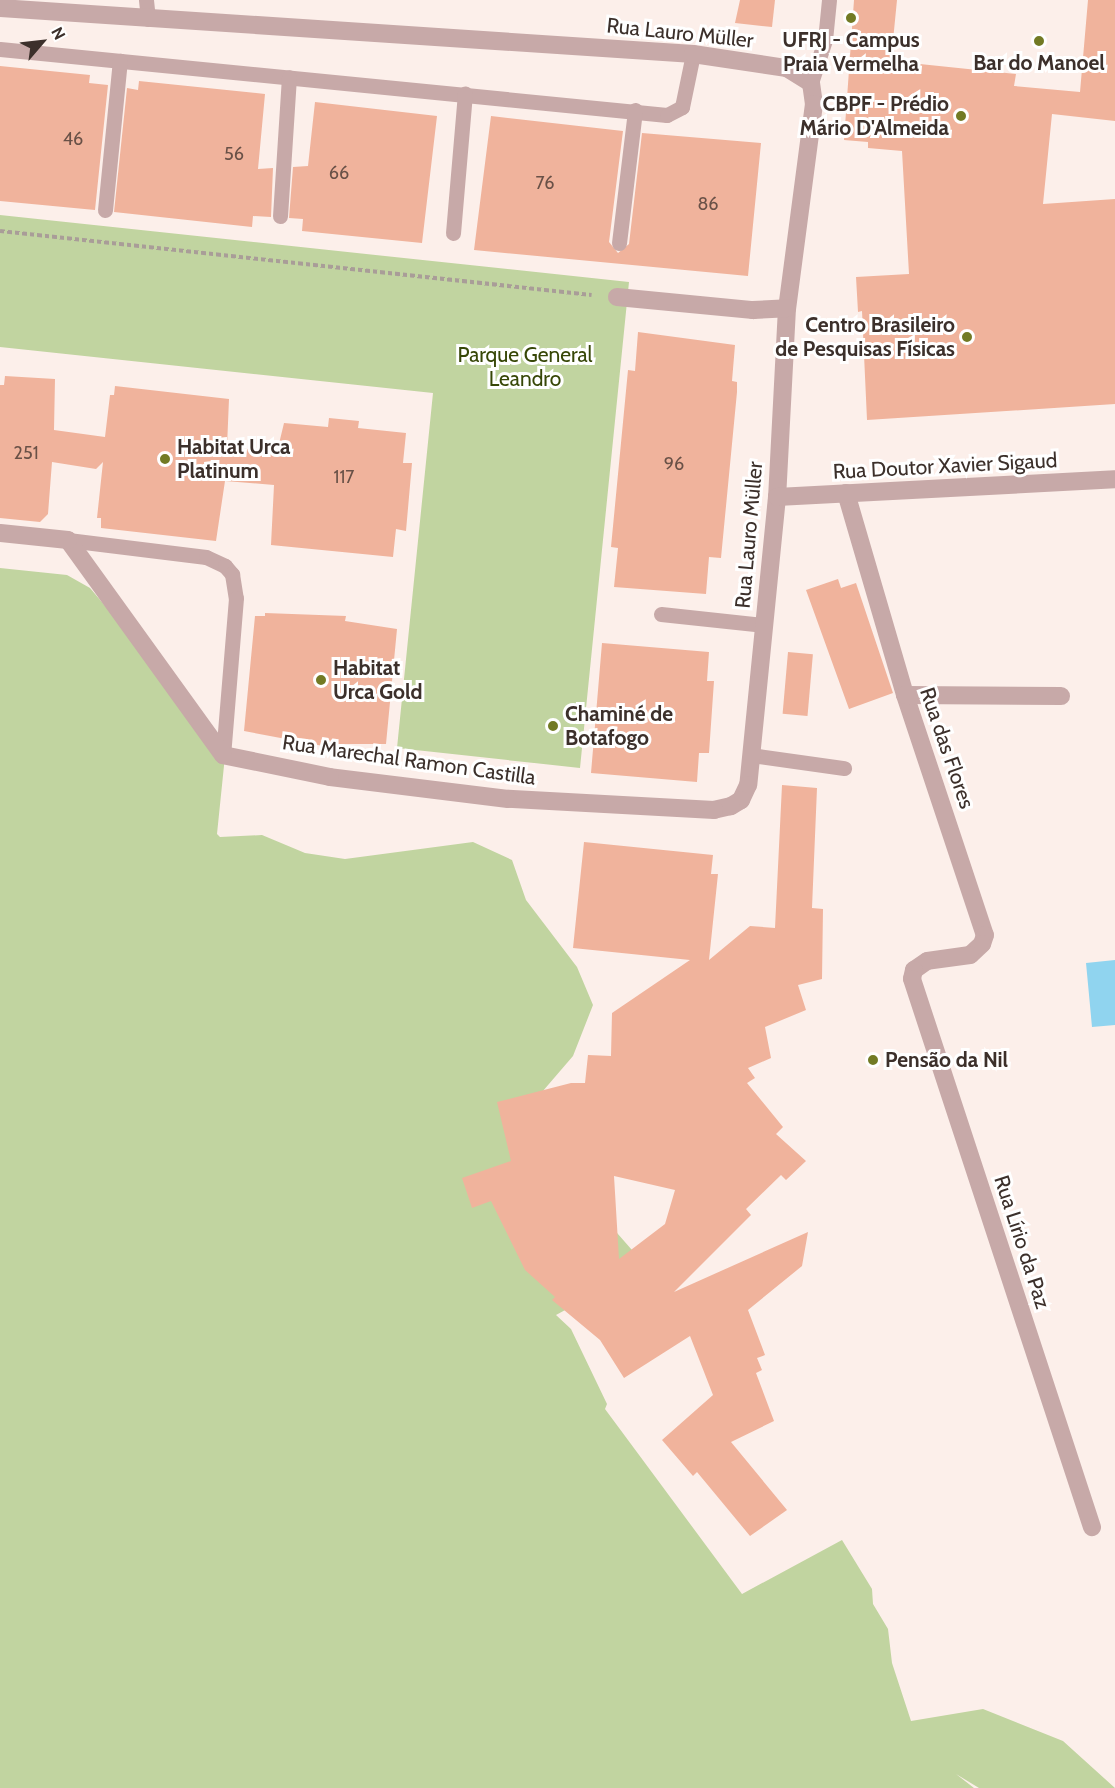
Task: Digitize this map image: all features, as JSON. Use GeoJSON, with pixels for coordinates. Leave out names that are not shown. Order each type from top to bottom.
{"type":"FeatureCollection","features":[{"type":"Feature","properties":{"kind":"street","name":"Rua Lauro Müller"},"geometry":{"type":"LineString","coordinates":[[0,8],[693,54],[787,68],[811,83],[814,104],[787,308],[777,497],[748,785],[741,800]]}},
{"type":"Feature","properties":{"kind":"street"},"geometry":{"type":"LineString","coordinates":[[617,297],[753,310],[787,308]]}},
{"type":"Feature","properties":{"kind":"street","name":"Rua Doutor Xavier Sigaud"},"geometry":{"type":"LineString","coordinates":[[777,497],[1115,479]]}},
{"type":"Feature","properties":{"kind":"street","name":"Rua das Flores"},"geometry":{"type":"LineString","coordinates":[[846,493],[905,695],[985,935],[982,945],[970,955],[927,961],[914,970]]}},
{"type":"Feature","properties":{"kind":"street"},"geometry":{"type":"LineString","coordinates":[[0,533],[68,540],[223,755]]}},
{"type":"Feature","properties":{"kind":"street"},"geometry":{"type":"LineString","coordinates":[[905,695],[1060,696]]}},
{"type":"Feature","properties":{"kind":"street","name":"Rua Marechal Ramon Castilla"},"geometry":{"type":"LineString","coordinates":[[223,755],[330,777],[508,799],[714,810],[741,800]]}},
{"type":"Feature","properties":{"kind":"street","name":"Rua Lírio da Paz"},"geometry":{"type":"LineString","coordinates":[[914,970],[914,988],[1092,1527]]}},
{"type":"Feature","properties":{"kind":"lane"},"geometry":{"type":"LineString","coordinates":[[146,0],[148,19]]}},
{"type":"Feature","properties":{"kind":"lane"},"geometry":{"type":"LineString","coordinates":[[811,83],[825,40],[829,0]]}},
{"type":"Feature","properties":{"kind":"lane"},"geometry":{"type":"LineString","coordinates":[[0,50],[676,113],[682,107],[693,54]]}},
{"type":"Feature","properties":{"kind":"lane"},"geometry":{"type":"LineString","coordinates":[[105,210],[120,61]]}},
{"type":"Feature","properties":{"kind":"lane"},"geometry":{"type":"LineString","coordinates":[[280,216],[289,77]]}},
{"type":"Feature","properties":{"kind":"lane"},"geometry":{"type":"LineString","coordinates":[[453,233],[465,94]]}},
{"type":"Feature","properties":{"kind":"lane"},"geometry":{"type":"LineString","coordinates":[[619,243],[635,110]]}},
{"type":"Feature","properties":{"kind":"lane"},"geometry":{"type":"LineString","coordinates":[[68,540],[206,556],[225,566],[232,574],[236,598],[223,755]]}},
{"type":"Feature","properties":{"kind":"lane"},"geometry":{"type":"LineString","coordinates":[[661,614],[764,625]]}},
{"type":"Feature","properties":{"kind":"lane"},"geometry":{"type":"LineString","coordinates":[[751,755],[785,757],[844,768]]}},
{"type":"Feature","properties":{"kind":"path"},"geometry":{"type":"LineString","coordinates":[[0,231],[617,297]]}},
{"type":"Feature","properties":{"kind":"green space","name":"Parque General Leandro"},"geometry":{"type":"Polygon","coordinates":[[[0,215],[629,282],[580,768],[397,748],[433,393],[0,347],[0,215]]]}},
{"type":"Feature","properties":{"kind":"green space"},"geometry":{"type":"Polygon","coordinates":[[[0,568],[67,575],[90,588],[117,620],[225,756],[217,834],[220,837],[262,835],[305,853],[345,859],[473,842],[512,860],[526,900],[577,967],[593,1005],[573,1056],[518,1120],[646,1266],[556,1315],[571,1329],[607,1404],[605,1409],[742,1594],[842,1540],[872,1589],[873,1604],[888,1629],[892,1663],[911,1721],[983,1709],[1063,1741],[1115,1788],[979,1788],[956,1774],[974,1788],[0,1788],[0,568]]]}},
{"type":"Feature","properties":{"kind":"water"},"geometry":{"type":"Polygon","coordinates":[[[1115,960],[1115,1025],[1092,1027],[1086,963],[1115,960]]]}},
{"type":"Feature","properties":{"kind":"building"},"geometry":{"type":"Polygon","coordinates":[[[740,0],[775,0],[772,27],[735,23],[740,0]]]}},
{"type":"Feature","properties":{"kind":"building","name":"Centro Brasileiro de Pesquisas Físicas"},"geometry":{"type":"Polygon","coordinates":[[[854,0],[897,0],[891,61],[1016,74],[1014,86],[1080,92],[1088,0],[1115,0],[1115,121],[1052,114],[1043,204],[1115,199],[1115,404],[867,420],[862,311],[858,312],[856,277],[909,274],[902,151],[868,148],[868,142],[844,140],[854,0]]]}},
{"type":"Feature","properties":{"kind":"building"},"geometry":{"type":"Polygon","coordinates":[[[0,66],[90,75],[89,83],[108,85],[95,210],[0,201],[0,66]]]}},
{"type":"Feature","properties":{"kind":"building"},"geometry":{"type":"Polygon","coordinates":[[[139,81],[265,94],[258,169],[273,168],[271,217],[253,216],[252,227],[114,212],[127,88],[138,90],[139,81]]]}},
{"type":"Feature","properties":{"kind":"building"},"geometry":{"type":"Polygon","coordinates":[[[315,102],[437,116],[422,243],[302,231],[303,219],[289,218],[293,167],[308,166],[315,102]]]}},
{"type":"Feature","properties":{"kind":"building"},"geometry":{"type":"Polygon","coordinates":[[[491,116],[623,131],[609,242],[618,253],[629,244],[642,133],[761,143],[748,276],[474,250],[491,116]]]}},
{"type":"Feature","properties":{"kind":"building"},"geometry":{"type":"Polygon","coordinates":[[[638,332],[735,345],[732,381],[737,382],[737,392],[721,558],[709,557],[706,594],[614,587],[618,548],[611,547],[628,370],[635,371],[638,332]]]}},
{"type":"Feature","properties":{"kind":"building"},"geometry":{"type":"Polygon","coordinates":[[[5,376],[55,379],[54,430],[105,437],[110,395],[114,395],[115,386],[229,399],[227,447],[277,452],[284,423],[328,427],[329,418],[359,421],[358,428],[406,433],[403,463],[412,463],[406,531],[396,529],[393,557],[271,545],[274,485],[225,481],[216,541],[101,528],[101,518],[97,518],[103,462],[96,469],[52,462],[48,514],[40,522],[0,518],[0,385],[4,385],[5,376]]]}},
{"type":"Feature","properties":{"kind":"building"},"geometry":{"type":"Polygon","coordinates":[[[838,579],[841,588],[856,583],[893,693],[849,709],[806,590],[838,579]]]}},
{"type":"Feature","properties":{"kind":"building","name":"Habitat Urca Gold"},"geometry":{"type":"Polygon","coordinates":[[[265,613],[346,616],[345,621],[397,629],[386,744],[335,744],[334,748],[244,731],[255,616],[265,616],[265,613]]]}},
{"type":"Feature","properties":{"kind":"building"},"geometry":{"type":"Polygon","coordinates":[[[602,643],[709,652],[707,681],[714,681],[709,753],[699,753],[697,782],[591,773],[602,643]]]}},
{"type":"Feature","properties":{"kind":"building"},"geometry":{"type":"Polygon","coordinates":[[[788,652],[813,654],[808,716],[783,714],[788,652]]]}},
{"type":"Feature","properties":{"kind":"building"},"geometry":{"type":"Polygon","coordinates":[[[782,785],[817,788],[812,908],[823,909],[822,979],[798,985],[806,1010],[765,1027],[771,1058],[748,1068],[755,1078],[747,1083],[783,1127],[776,1134],[806,1161],[786,1180],[781,1175],[746,1209],[751,1215],[674,1292],[808,1232],[802,1266],[748,1310],[765,1355],[757,1358],[762,1370],[756,1373],[774,1421],[731,1442],[787,1510],[750,1536],[697,1472],[693,1476],[662,1440],[713,1395],[690,1336],[624,1378],[600,1340],[552,1300],[555,1297],[525,1270],[491,1201],[472,1208],[462,1178],[511,1161],[497,1102],[571,1083],[585,1083],[588,1055],[611,1056],[612,1013],[690,960],[573,948],[584,842],[713,855],[711,874],[718,874],[709,960],[750,926],[775,928],[782,785]],[[614,1176],[619,1259],[665,1224],[675,1190],[614,1176]]]}},
{"type":"Feature","properties":{"kind":"place","name":"UFRJ - Campus Praia Vermelha"},"geometry":{"type":"Point","coordinates":[851,18]}},
{"type":"Feature","properties":{"kind":"place","name":"Bar do Manoel"},"geometry":{"type":"Point","coordinates":[1039,41]}},
{"type":"Feature","properties":{"kind":"place","name":"CBPF - Prédio Mário D'Almeida"},"geometry":{"type":"Point","coordinates":[961,116]}},
{"type":"Feature","properties":{"kind":"place","name":"Centro Brasileiro de Pesquisas Físicas"},"geometry":{"type":"Point","coordinates":[967,337]}},
{"type":"Feature","properties":{"kind":"place","name":"Habitat Urca Platinum"},"geometry":{"type":"Point","coordinates":[165,459]}},
{"type":"Feature","properties":{"kind":"place","name":"Habitat Urca Gold"},"geometry":{"type":"Point","coordinates":[321,680]}},
{"type":"Feature","properties":{"kind":"place","name":"Chaminé de Botafogo"},"geometry":{"type":"Point","coordinates":[553,726]}},
{"type":"Feature","properties":{"kind":"place","name":"Pensão da Nil"},"geometry":{"type":"Point","coordinates":[873,1060]}}]}
